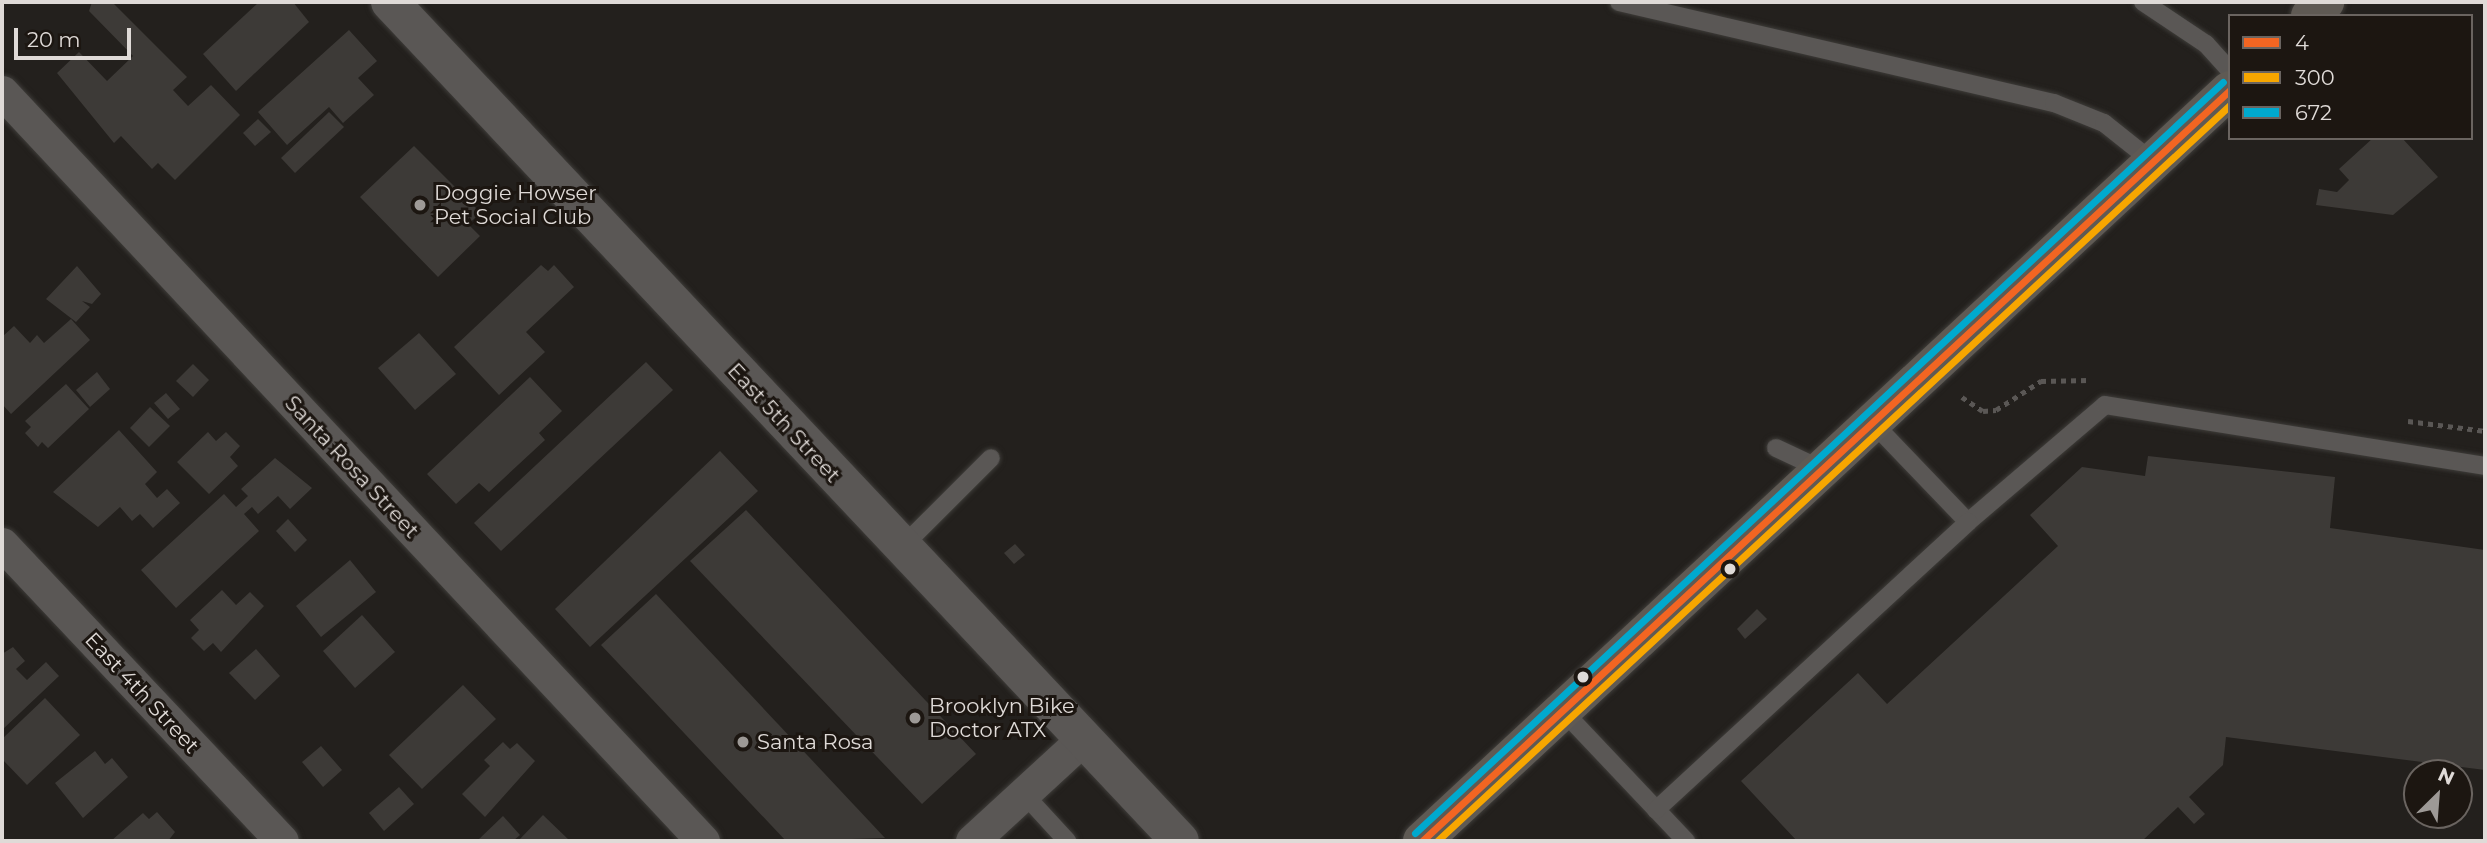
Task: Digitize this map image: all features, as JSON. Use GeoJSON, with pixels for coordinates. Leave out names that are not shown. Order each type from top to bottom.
{"type":"FeatureCollection","features":[{"type":"Feature","properties":{"kind":"main road"},"geometry":{"type":"LineString","coordinates":[[2312,14],[2325,2]]}},
{"type":"Feature","properties":{"kind":"main road"},"geometry":{"type":"LineString","coordinates":[[1422,841],[1564,712],[2228,92]]}},
{"type":"Feature","properties":{"kind":"street","name":"East 5th Street"},"geometry":{"type":"LineString","coordinates":[[390,2],[901,548],[1180,841]]}},
{"type":"Feature","properties":{"kind":"street","name":"Santa Rosa Street"},"geometry":{"type":"LineString","coordinates":[[2,92],[703,841]]}},
{"type":"Feature","properties":{"kind":"street","name":"East 4th Street"},"geometry":{"type":"LineString","coordinates":[[2,544],[282,841]]}},
{"type":"Feature","properties":{"kind":"street"},"geometry":{"type":"LineString","coordinates":[[972,841],[1082,740]]}},
{"type":"Feature","properties":{"kind":"lane"},"geometry":{"type":"LineString","coordinates":[[1619,2],[2054,103],[2104,123],[2153,162]]}},
{"type":"Feature","properties":{"kind":"lane"},"geometry":{"type":"LineString","coordinates":[[2143,2],[2206,44],[2228,69]]}},
{"type":"Feature","properties":{"kind":"lane"},"geometry":{"type":"LineString","coordinates":[[1656,810],[1968,522],[2105,405],[2485,466]]}},
{"type":"Feature","properties":{"kind":"lane"},"geometry":{"type":"LineString","coordinates":[[1873,424],[1968,522]]}},
{"type":"Feature","properties":{"kind":"lane"},"geometry":{"type":"LineString","coordinates":[[1776,448],[1823,470]]}},
{"type":"Feature","properties":{"kind":"lane"},"geometry":{"type":"LineString","coordinates":[[901,548],[991,458]]}},
{"type":"Feature","properties":{"kind":"lane"},"geometry":{"type":"LineString","coordinates":[[1564,712],[1686,841]]}},
{"type":"Feature","properties":{"kind":"lane"},"geometry":{"type":"LineString","coordinates":[[1024,794],[1067,841]]}},
{"type":"Feature","properties":{"kind":"building"},"geometry":{"type":"Polygon","coordinates":[[[92,2],[112,2],[187,77],[173,90],[188,106],[211,85],[240,115],[175,180],[158,163],[152,169],[121,136],[114,143],[57,73],[79,52],[107,81],[133,56],[89,11],[92,2]]]}},
{"type":"Feature","properties":{"kind":"building"},"geometry":{"type":"Polygon","coordinates":[[[259,2],[293,2],[309,22],[236,91],[203,54],[259,2]]]}},
{"type":"Feature","properties":{"kind":"building"},"geometry":{"type":"Polygon","coordinates":[[[349,30],[377,61],[358,78],[374,95],[343,123],[329,107],[287,145],[258,112],[349,30]]]}},
{"type":"Feature","properties":{"kind":"building"},"geometry":{"type":"Polygon","coordinates":[[[329,112],[344,127],[295,173],[281,158],[329,112]]]}},
{"type":"Feature","properties":{"kind":"building"},"geometry":{"type":"Polygon","coordinates":[[[258,119],[271,132],[255,146],[243,133],[258,119]]]}},
{"type":"Feature","properties":{"kind":"building"},"geometry":{"type":"Polygon","coordinates":[[[2371,140],[2404,140],[2438,177],[2393,215],[2316,205],[2319,189],[2337,192],[2349,180],[2339,169],[2371,140]]]}},
{"type":"Feature","properties":{"kind":"building","name":"Doggie Howser Pet Social Club"},"geometry":{"type":"Polygon","coordinates":[[[414,146],[481,213],[468,224],[480,236],[438,277],[360,197],[414,146]]]}},
{"type":"Feature","properties":{"kind":"building"},"geometry":{"type":"Polygon","coordinates":[[[541,265],[548,271],[554,265],[574,287],[526,332],[545,352],[499,395],[454,347],[541,265]]]}},
{"type":"Feature","properties":{"kind":"building"},"geometry":{"type":"Polygon","coordinates":[[[77,266],[101,294],[92,304],[82,301],[90,307],[76,322],[46,299],[77,266]]]}},
{"type":"Feature","properties":{"kind":"building"},"geometry":{"type":"Polygon","coordinates":[[[71,319],[90,340],[11,414],[2,404],[2,337],[14,326],[30,343],[37,335],[44,343],[71,319]]]}},
{"type":"Feature","properties":{"kind":"building"},"geometry":{"type":"Polygon","coordinates":[[[419,333],[456,374],[415,410],[378,368],[419,333]]]}},
{"type":"Feature","properties":{"kind":"building"},"geometry":{"type":"Polygon","coordinates":[[[646,362],[673,390],[501,551],[474,523],[646,362]]]}},
{"type":"Feature","properties":{"kind":"building"},"geometry":{"type":"Polygon","coordinates":[[[193,364],[209,380],[193,397],[176,381],[193,364]]]}},
{"type":"Feature","properties":{"kind":"building"},"geometry":{"type":"Polygon","coordinates":[[[97,372],[110,389],[90,407],[76,390],[97,372]]]}},
{"type":"Feature","properties":{"kind":"building"},"geometry":{"type":"Polygon","coordinates":[[[530,377],[562,411],[539,433],[545,440],[489,492],[479,483],[456,504],[427,474],[530,377]]]}},
{"type":"Feature","properties":{"kind":"building"},"geometry":{"type":"Polygon","coordinates":[[[66,384],[89,409],[48,448],[42,442],[38,447],[25,433],[31,427],[25,421],[66,384]]]}},
{"type":"Feature","properties":{"kind":"building"},"geometry":{"type":"Polygon","coordinates":[[[166,393],[180,409],[168,419],[154,403],[166,393]]]}},
{"type":"Feature","properties":{"kind":"building"},"geometry":{"type":"Polygon","coordinates":[[[150,407],[170,426],[149,447],[130,428],[150,407]]]}},
{"type":"Feature","properties":{"kind":"building"},"geometry":{"type":"Polygon","coordinates":[[[119,430],[157,472],[145,484],[157,498],[167,489],[180,503],[153,528],[140,514],[132,521],[120,507],[98,527],[53,492],[119,430]]]}},
{"type":"Feature","properties":{"kind":"building"},"geometry":{"type":"Polygon","coordinates":[[[208,432],[216,441],[226,432],[240,446],[230,457],[238,466],[209,494],[177,462],[208,432]]]}},
{"type":"Feature","properties":{"kind":"building"},"geometry":{"type":"Polygon","coordinates":[[[720,451],[758,491],[590,647],[555,609],[720,451]]]}},
{"type":"Feature","properties":{"kind":"building"},"geometry":{"type":"Polygon","coordinates":[[[2148,456],[2335,477],[2330,528],[2485,550],[2485,770],[2473,768],[2473,759],[2403,760],[2226,737],[2223,765],[2189,797],[2205,814],[2194,824],[2178,807],[2142,841],[1797,841],[1741,781],[1858,673],[1887,704],[2058,546],[2030,515],[2082,467],[2145,476],[2148,456]]]}},
{"type":"Feature","properties":{"kind":"building"},"geometry":{"type":"Polygon","coordinates":[[[275,458],[312,488],[290,509],[278,496],[258,514],[252,507],[244,514],[259,531],[176,608],[141,570],[224,494],[236,507],[248,496],[241,489],[275,458]]]}},
{"type":"Feature","properties":{"kind":"building"},"geometry":{"type":"Polygon","coordinates":[[[746,510],[976,754],[922,804],[690,561],[746,510]]]}},
{"type":"Feature","properties":{"kind":"building"},"geometry":{"type":"Polygon","coordinates":[[[288,519],[307,540],[295,552],[276,531],[288,519]]]}},
{"type":"Feature","properties":{"kind":"building"},"geometry":{"type":"Polygon","coordinates":[[[1015,544],[1025,555],[1014,564],[1004,553],[1015,544]]]}},
{"type":"Feature","properties":{"kind":"building"},"geometry":{"type":"Polygon","coordinates":[[[350,560],[376,592],[321,637],[296,606],[350,560]]]}},
{"type":"Feature","properties":{"kind":"building"},"geometry":{"type":"Polygon","coordinates":[[[222,590],[236,605],[250,592],[264,606],[221,652],[213,643],[204,651],[191,638],[199,630],[190,620],[222,590]]]}},
{"type":"Feature","properties":{"kind":"building","name":"Santa Rosa"},"geometry":{"type":"Polygon","coordinates":[[[656,594],[885,838],[786,841],[601,645],[656,594]]]}},
{"type":"Feature","properties":{"kind":"building"},"geometry":{"type":"Polygon","coordinates":[[[1757,609],[1767,619],[1745,639],[1737,629],[1757,609]]]}},
{"type":"Feature","properties":{"kind":"building"},"geometry":{"type":"Polygon","coordinates":[[[362,615],[395,652],[355,688],[323,651],[362,615]]]}},
{"type":"Feature","properties":{"kind":"building"},"geometry":{"type":"Polygon","coordinates":[[[13,647],[25,661],[16,669],[27,680],[46,662],[59,676],[2,730],[2,654],[13,647]]]}},
{"type":"Feature","properties":{"kind":"building"},"geometry":{"type":"Polygon","coordinates":[[[256,649],[280,676],[255,700],[229,673],[256,649]]]}},
{"type":"Feature","properties":{"kind":"building"},"geometry":{"type":"Polygon","coordinates":[[[463,685],[496,719],[422,789],[389,755],[463,685]]]}},
{"type":"Feature","properties":{"kind":"building"},"geometry":{"type":"Polygon","coordinates":[[[45,698],[80,735],[27,785],[2,759],[2,739],[45,698]]]}},
{"type":"Feature","properties":{"kind":"building"},"geometry":{"type":"Polygon","coordinates":[[[503,742],[510,749],[517,743],[535,761],[485,817],[462,794],[490,766],[484,760],[503,742]]]}},
{"type":"Feature","properties":{"kind":"building"},"geometry":{"type":"Polygon","coordinates":[[[321,746],[342,770],[323,787],[302,762],[321,746]]]}},
{"type":"Feature","properties":{"kind":"building"},"geometry":{"type":"Polygon","coordinates":[[[95,751],[105,764],[112,758],[128,777],[83,818],[55,783],[95,751]]]}},
{"type":"Feature","properties":{"kind":"building"},"geometry":{"type":"Polygon","coordinates":[[[399,787],[414,804],[384,831],[369,813],[399,787]]]}},
{"type":"Feature","properties":{"kind":"building"},"geometry":{"type":"Polygon","coordinates":[[[157,812],[175,832],[168,841],[111,841],[143,813],[149,819],[157,812]]]}},
{"type":"Feature","properties":{"kind":"building"},"geometry":{"type":"Polygon","coordinates":[[[543,815],[570,841],[518,841],[543,815]]]}},
{"type":"Feature","properties":{"kind":"building"},"geometry":{"type":"Polygon","coordinates":[[[503,816],[520,835],[513,841],[477,841],[503,816]]]}},
{"type":"Feature","properties":{"kind":"transit line","name":"672"},"geometry":{"type":"LineString","coordinates":[[1415,833],[2223,82]]}},
{"type":"Feature","properties":{"kind":"transit line","name":"4"},"geometry":{"type":"LineString","coordinates":[[1422,841],[2228,92]]}},
{"type":"Feature","properties":{"kind":"transit line","name":"300"},"geometry":{"type":"LineString","coordinates":[[1437,841],[2228,107]]}},
{"type":"Feature","properties":{"kind":"place","name":"Doggie Howser Pet Social Club"},"geometry":{"type":"Point","coordinates":[420,205]}},
{"type":"Feature","properties":{"kind":"place","name":"Brooklyn Bike Doctor ATX"},"geometry":{"type":"Point","coordinates":[915,718]}},
{"type":"Feature","properties":{"kind":"place","name":"Santa Rosa"},"geometry":{"type":"Point","coordinates":[743,742]}}]}
